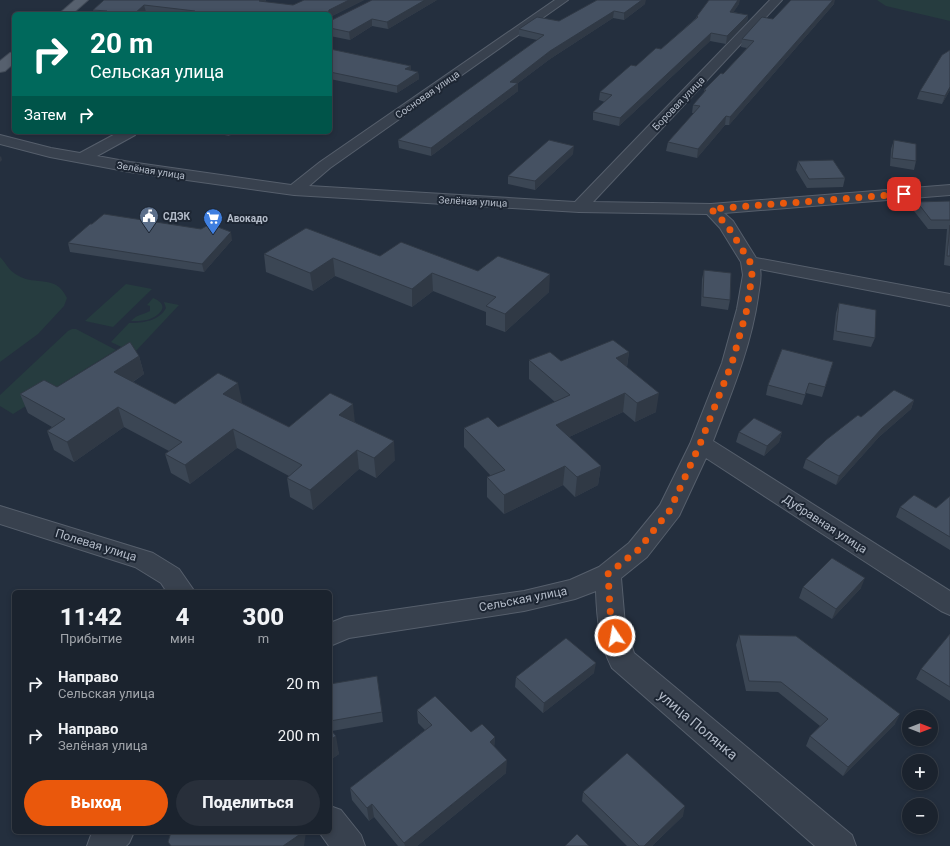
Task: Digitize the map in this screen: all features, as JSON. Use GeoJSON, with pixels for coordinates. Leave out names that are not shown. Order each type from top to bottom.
{"type":"FeatureCollection","features":[{"type":"Feature","properties":{"kind":"main road"},"geometry":{"type":"LineString","coordinates":[[67,12],[82,0]]}},
{"type":"Feature","properties":{"kind":"main road"},"geometry":{"type":"LineString","coordinates":[[0,68],[12,58]]}},
{"type":"Feature","properties":{"kind":"street","name":"Сосновая улица"},"geometry":{"type":"LineString","coordinates":[[294,190],[325,165],[562,0]]}},
{"type":"Feature","properties":{"kind":"street","name":"Боровая улица"},"geometry":{"type":"LineString","coordinates":[[579,207],[776,0]]}},
{"type":"Feature","properties":{"kind":"street"},"geometry":{"type":"LineString","coordinates":[[82,158],[126,134]]}},
{"type":"Feature","properties":{"kind":"street","name":"Зелёная улица"},"geometry":{"type":"LineString","coordinates":[[0,139],[82,158],[138,168],[294,190],[579,207],[711,209],[950,190]]}},
{"type":"Feature","properties":{"kind":"street","name":"Сельская улица"},"geometry":{"type":"LineString","coordinates":[[332,634],[345,628],[524,601],[575,589],[608,574],[638,550],[670,510],[700,444],[732,363],[747,309],[752,275],[750,262],[727,225],[711,209]]}},
{"type":"Feature","properties":{"kind":"street"},"geometry":{"type":"LineString","coordinates":[[750,262],[950,300]]}},
{"type":"Feature","properties":{"kind":"street","name":"Дубравная улица"},"geometry":{"type":"LineString","coordinates":[[700,444],[950,604]]}},
{"type":"Feature","properties":{"kind":"street","name":"Полевая улица"},"geometry":{"type":"LineString","coordinates":[[0,515],[144,560],[170,576],[180,590]]}},
{"type":"Feature","properties":{"kind":"street","name":"улица Полянка"},"geometry":{"type":"LineString","coordinates":[[608,574],[611,624],[622,660],[840,846]]}},
{"type":"Feature","properties":{"kind":"street"},"geometry":{"type":"LineString","coordinates":[[332,824],[349,846]]}},
{"type":"Feature","properties":{"kind":"street"},"geometry":{"type":"LineString","coordinates":[[103,846],[116,834]]}},
{"type":"Feature","properties":{"kind":"green space"},"geometry":{"type":"Polygon","coordinates":[[[877,0],[950,0],[950,21],[886,6],[877,0]]]}},
{"type":"Feature","properties":{"kind":"green space"},"geometry":{"type":"Polygon","coordinates":[[[0,257],[14,273],[24,278],[51,283],[62,290],[67,298],[64,306],[38,334],[0,362],[0,257]]]}},
{"type":"Feature","properties":{"kind":"green space"},"geometry":{"type":"Polygon","coordinates":[[[126,284],[152,289],[113,327],[85,321],[126,284]]]}},
{"type":"Feature","properties":{"kind":"green space"},"geometry":{"type":"Polygon","coordinates":[[[153,298],[161,304],[162,310],[156,316],[147,320],[131,321],[134,318],[150,311],[150,306],[147,305],[153,298]]]}},
{"type":"Feature","properties":{"kind":"green space"},"geometry":{"type":"Polygon","coordinates":[[[164,302],[179,305],[134,353],[111,342],[129,323],[145,322],[159,316],[166,308],[164,302]]]}},
{"type":"Feature","properties":{"kind":"green space"},"geometry":{"type":"Polygon","coordinates":[[[76,329],[116,350],[13,414],[0,406],[0,395],[68,331],[76,329]]]}},
{"type":"Feature","properties":{"kind":"building"},"geometry":{"type":"Polygon","coordinates":[[[104,0],[260,0],[259,1],[293,5],[304,0],[349,0],[329,10],[328,12],[194,12],[195,11],[144,5],[136,12],[106,12],[107,11],[93,10],[104,0]]]}},
{"type":"Feature","properties":{"kind":"building"},"geometry":{"type":"Polygon","coordinates":[[[372,0],[425,0],[387,22],[372,19],[349,32],[332,28],[332,20],[372,0]]]}},
{"type":"Feature","properties":{"kind":"building"},"geometry":{"type":"Polygon","coordinates":[[[597,0],[642,0],[624,13],[614,11],[550,51],[510,82],[518,83],[431,148],[398,140],[544,35],[519,29],[537,17],[559,21],[597,0]]]}},
{"type":"Feature","properties":{"kind":"building"},"geometry":{"type":"Polygon","coordinates":[[[709,0],[738,0],[730,12],[748,15],[727,36],[711,33],[620,118],[593,112],[612,95],[600,92],[631,65],[636,66],[656,48],[661,49],[698,17],[697,16],[709,0]]]}},
{"type":"Feature","properties":{"kind":"building"},"geometry":{"type":"Polygon","coordinates":[[[791,0],[833,0],[730,117],[726,116],[698,149],[668,142],[700,106],[693,105],[706,90],[704,90],[721,73],[723,74],[754,41],[742,39],[762,17],[773,19],[791,0]]]}},
{"type":"Feature","properties":{"kind":"building"},"geometry":{"type":"Polygon","coordinates":[[[332,49],[411,66],[405,69],[418,72],[397,86],[332,72],[332,49]]]}},
{"type":"Feature","properties":{"kind":"building"},"geometry":{"type":"Polygon","coordinates":[[[950,50],[950,87],[945,96],[920,91],[942,55],[950,50]]]}},
{"type":"Feature","properties":{"kind":"building"},"geometry":{"type":"Polygon","coordinates":[[[549,140],[574,146],[535,181],[508,176],[549,140]]]}},
{"type":"Feature","properties":{"kind":"building"},"geometry":{"type":"Polygon","coordinates":[[[894,140],[916,144],[916,161],[892,158],[894,140]]]}},
{"type":"Feature","properties":{"kind":"building"},"geometry":{"type":"Polygon","coordinates":[[[833,160],[845,178],[809,179],[798,161],[833,160]]]}},
{"type":"Feature","properties":{"kind":"building"},"geometry":{"type":"Polygon","coordinates":[[[950,201],[950,220],[931,220],[917,202],[950,201]]]}},
{"type":"Feature","properties":{"kind":"building"},"geometry":{"type":"Polygon","coordinates":[[[104,214],[201,229],[210,224],[231,232],[202,264],[68,243],[104,214]]]}},
{"type":"Feature","properties":{"kind":"building"},"geometry":{"type":"Polygon","coordinates":[[[950,225],[950,256],[947,256],[950,225]]]}},
{"type":"Feature","properties":{"kind":"building"},"geometry":{"type":"Polygon","coordinates":[[[306,228],[380,256],[401,242],[478,271],[498,256],[550,274],[505,314],[486,306],[496,297],[432,273],[412,289],[333,258],[310,273],[264,254],[306,228]]]}},
{"type":"Feature","properties":{"kind":"building"},"geometry":{"type":"Polygon","coordinates":[[[704,270],[731,273],[730,300],[703,297],[704,270]]]}},
{"type":"Feature","properties":{"kind":"building"},"geometry":{"type":"Polygon","coordinates":[[[839,303],[876,310],[875,338],[836,331],[839,303]]]}},
{"type":"Feature","properties":{"kind":"building"},"geometry":{"type":"Polygon","coordinates":[[[613,340],[629,352],[616,358],[659,393],[637,403],[625,393],[556,425],[601,466],[577,477],[565,466],[504,495],[487,477],[505,470],[464,428],[488,417],[498,427],[570,395],[529,360],[550,352],[561,361],[613,340]]]}},
{"type":"Feature","properties":{"kind":"building"},"geometry":{"type":"Polygon","coordinates":[[[130,342],[139,356],[114,372],[175,404],[218,373],[238,383],[223,394],[289,427],[330,393],[353,404],[339,415],[394,441],[374,458],[357,450],[310,490],[287,478],[302,465],[233,429],[185,465],[165,454],[182,442],[118,407],[67,442],[47,431],[65,419],[20,394],[44,380],[57,387],[130,342]]]}},
{"type":"Feature","properties":{"kind":"building"},"geometry":{"type":"Polygon","coordinates":[[[782,349],[833,362],[825,387],[809,383],[805,395],[768,385],[782,349]]]}},
{"type":"Feature","properties":{"kind":"building"},"geometry":{"type":"Polygon","coordinates":[[[894,390],[914,400],[882,428],[839,476],[806,459],[826,440],[858,415],[861,417],[894,390]]]}},
{"type":"Feature","properties":{"kind":"building"},"geometry":{"type":"Polygon","coordinates":[[[754,418],[782,432],[767,446],[739,432],[754,418]]]}},
{"type":"Feature","properties":{"kind":"building"},"geometry":{"type":"Polygon","coordinates":[[[914,495],[936,508],[950,496],[950,537],[900,507],[914,495]]]}},
{"type":"Feature","properties":{"kind":"building"},"geometry":{"type":"Polygon","coordinates":[[[832,558],[865,578],[836,609],[803,587],[832,558]]]}},
{"type":"Feature","properties":{"kind":"building"},"geometry":{"type":"Polygon","coordinates":[[[950,634],[950,687],[921,669],[950,634]]]}},
{"type":"Feature","properties":{"kind":"building"},"geometry":{"type":"Polygon","coordinates":[[[739,635],[796,636],[900,714],[848,767],[810,736],[828,719],[781,682],[749,681],[739,635]]]}},
{"type":"Feature","properties":{"kind":"building"},"geometry":{"type":"Polygon","coordinates":[[[566,638],[596,663],[544,703],[516,677],[566,638]]]}},
{"type":"Feature","properties":{"kind":"building"},"geometry":{"type":"Polygon","coordinates":[[[377,676],[382,712],[332,721],[332,684],[377,676]]]}},
{"type":"Feature","properties":{"kind":"building"},"geometry":{"type":"Polygon","coordinates":[[[435,696],[471,732],[482,724],[495,737],[490,742],[507,760],[404,843],[372,804],[367,808],[350,788],[432,725],[417,710],[435,696]]]}},
{"type":"Feature","properties":{"kind":"building"},"geometry":{"type":"Polygon","coordinates":[[[332,731],[336,736],[332,739],[332,731]]]}},
{"type":"Feature","properties":{"kind":"building"},"geometry":{"type":"Polygon","coordinates":[[[627,753],[685,806],[644,846],[639,846],[583,792],[627,753]]]}},
{"type":"Feature","properties":{"kind":"building"},"geometry":{"type":"Polygon","coordinates":[[[170,834],[299,834],[283,846],[171,846],[168,842],[170,834]]]}},
{"type":"Feature","properties":{"kind":"building"},"geometry":{"type":"Polygon","coordinates":[[[577,834],[589,846],[565,846],[577,834]]]}},
{"type":"Feature","properties":{"kind":"place","name":"СДЭК"},"geometry":{"type":"Point","coordinates":[149,233]}},
{"type":"Feature","properties":{"kind":"place","name":"Авокадо"},"geometry":{"type":"Point","coordinates":[213,235]}},
{"type":"Feature","properties":{"kind":"route"},"geometry":{"type":"LineString","coordinates":[[615,636],[611,624],[608,574],[638,550],[670,510],[700,444],[732,363],[747,309],[752,275],[750,262],[727,225],[711,209],[904,194]]}}]}
